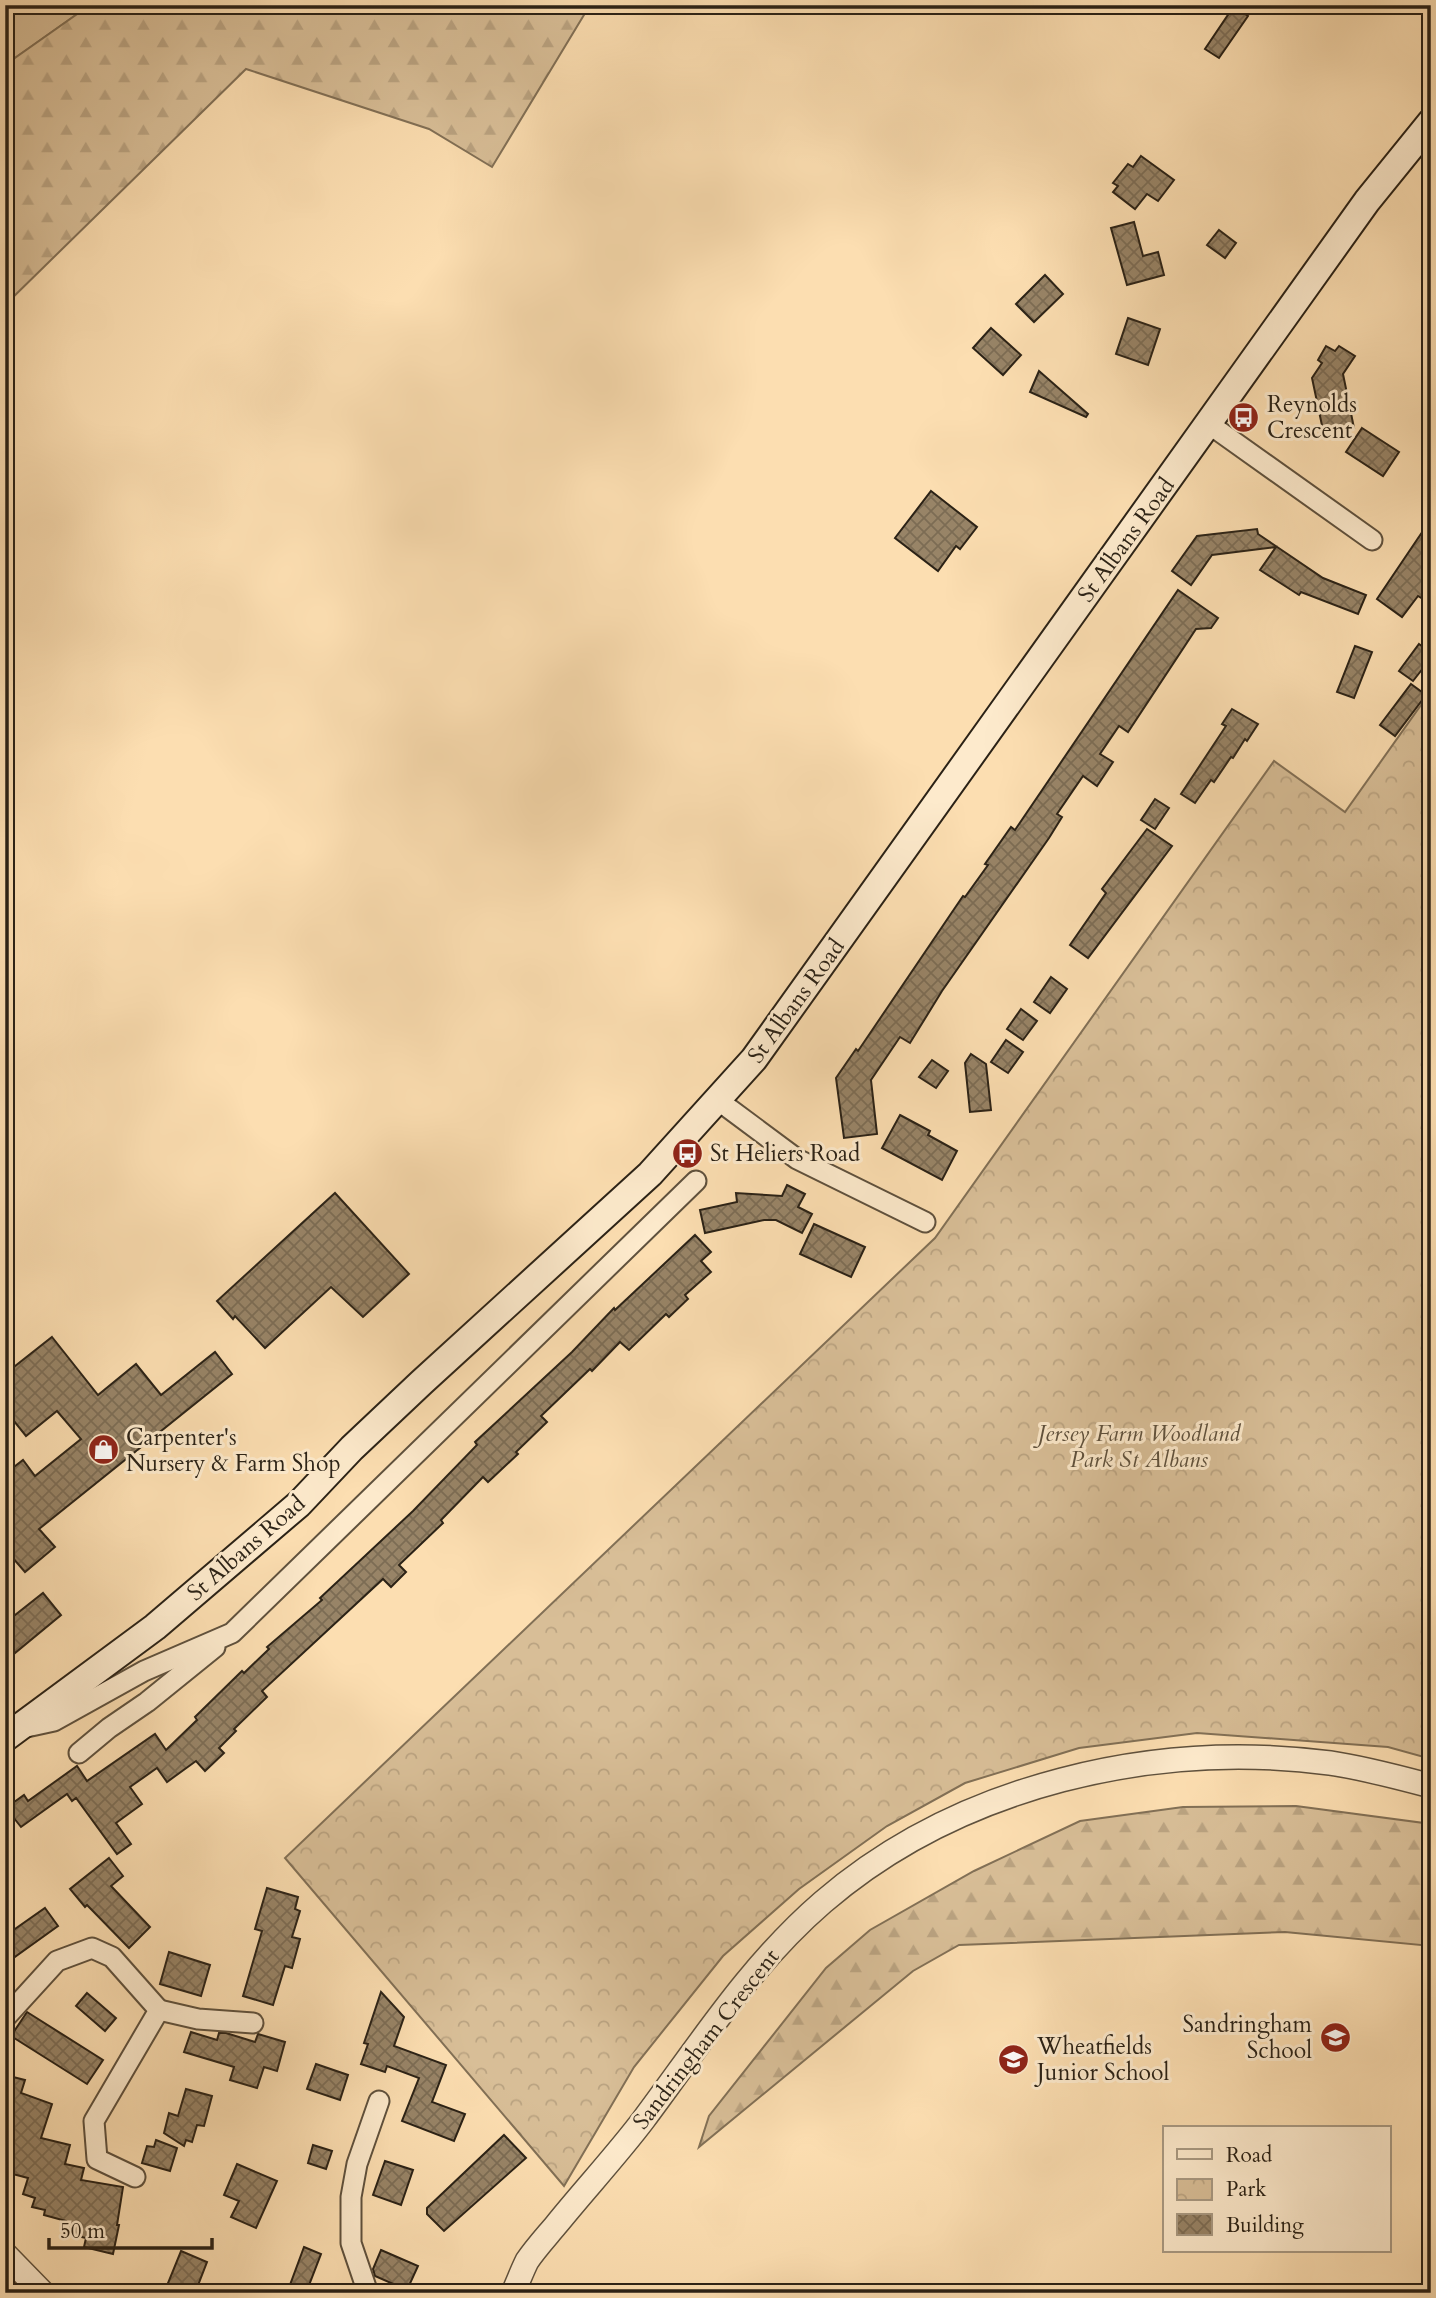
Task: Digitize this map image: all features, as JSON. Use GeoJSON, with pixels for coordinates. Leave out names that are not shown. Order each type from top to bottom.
{"type":"FeatureCollection","features":[{"type":"Feature","properties":{"kind":"main road","name":"St Albans Road"},"geometry":{"type":"LineString","coordinates":[[10,1734],[155,1627],[299,1504],[352,1448],[650,1174],[719,1101],[754,1059],[1367,201],[1431,122]]}},
{"type":"Feature","properties":{"kind":"street"},"geometry":{"type":"LineString","coordinates":[[1209,424],[1372,540]]}},
{"type":"Feature","properties":{"kind":"street"},"geometry":{"type":"LineString","coordinates":[[719,1101],[797,1159],[925,1222]]}},
{"type":"Feature","properties":{"kind":"street"},"geometry":{"type":"LineString","coordinates":[[79,1753],[232,1633],[696,1181]]}},
{"type":"Feature","properties":{"kind":"street"},"geometry":{"type":"LineString","coordinates":[[10,1734],[54,1721],[144,1671],[232,1633]]}},
{"type":"Feature","properties":{"kind":"street","name":"Sandringham Crescent"},"geometry":{"type":"LineString","coordinates":[[513,2293],[528,2260],[615,2157],[761,1963],[823,1902],[896,1850],[981,1808],[1046,1784],[1112,1769],[1165,1761],[1223,1757],[1306,1760],[1367,1769],[1431,1786]]}},
{"type":"Feature","properties":{"kind":"street"},"geometry":{"type":"LineString","coordinates":[[5,2018],[57,1961],[92,1948],[112,1957],[159,2010],[198,2019],[253,2023]]}},
{"type":"Feature","properties":{"kind":"street"},"geometry":{"type":"LineString","coordinates":[[135,2177],[97,2159],[94,2121],[159,2010]]}},
{"type":"Feature","properties":{"kind":"street"},"geometry":{"type":"LineString","coordinates":[[368,2293],[351,2243],[351,2197],[357,2164],[379,2101]]}},
{"type":"Feature","properties":{"kind":"street"},"geometry":{"type":"LineString","coordinates":[[5,2254],[43,2293]]}},
{"type":"Feature","properties":{"kind":"green space"},"geometry":{"type":"Polygon","coordinates":[[[5,5],[90,5],[5,65],[5,5]]]}},
{"type":"Feature","properties":{"kind":"green space"},"geometry":{"type":"Polygon","coordinates":[[[90,5],[590,5],[492,167],[429,129],[246,69],[5,305],[5,65],[90,5]]]}},
{"type":"Feature","properties":{"kind":"green space","name":"Jersey Farm Woodland Park St Albans"},"geometry":{"type":"Polygon","coordinates":[[[1431,691],[1431,1759],[1388,1747],[1197,1733],[1079,1748],[965,1783],[887,1826],[799,1889],[723,1956],[634,2067],[564,2186],[285,1858],[935,1238],[1274,761],[1345,812],[1431,691]]]}},
{"type":"Feature","properties":{"kind":"green space"},"geometry":{"type":"Polygon","coordinates":[[[1296,1806],[1431,1824],[1431,1946],[1285,1932],[959,1945],[913,1971],[699,2147],[709,2116],[826,1968],[870,1930],[974,1871],[1080,1821],[1183,1807],[1296,1806]]]}},
{"type":"Feature","properties":{"kind":"building"},"geometry":{"type":"Polygon","coordinates":[[[1234,6],[1248,16],[1219,58],[1205,49],[1234,6]]]}},
{"type":"Feature","properties":{"kind":"building"},"geometry":{"type":"Polygon","coordinates":[[[1141,156],[1174,180],[1158,201],[1147,194],[1135,209],[1113,192],[1118,186],[1113,183],[1128,164],[1133,167],[1141,156]]]}},
{"type":"Feature","properties":{"kind":"building"},"geometry":{"type":"Polygon","coordinates":[[[1134,222],[1143,256],[1158,252],[1164,275],[1127,285],[1111,228],[1134,222]]]}},
{"type":"Feature","properties":{"kind":"building"},"geometry":{"type":"Polygon","coordinates":[[[1219,230],[1236,243],[1225,258],[1207,245],[1219,230]]]}},
{"type":"Feature","properties":{"kind":"building"},"geometry":{"type":"Polygon","coordinates":[[[1045,275],[1063,294],[1034,322],[1016,304],[1045,275]]]}},
{"type":"Feature","properties":{"kind":"building"},"geometry":{"type":"Polygon","coordinates":[[[1128,318],[1160,329],[1148,365],[1116,354],[1128,318]]]}},
{"type":"Feature","properties":{"kind":"building"},"geometry":{"type":"Polygon","coordinates":[[[991,328],[1021,355],[1003,375],[973,348],[991,328]]]}},
{"type":"Feature","properties":{"kind":"building"},"geometry":{"type":"Polygon","coordinates":[[[1326,346],[1335,351],[1339,346],[1355,356],[1343,374],[1354,428],[1324,435],[1312,378],[1322,363],[1318,360],[1326,346]]]}},
{"type":"Feature","properties":{"kind":"building"},"geometry":{"type":"Polygon","coordinates":[[[1039,371],[1088,414],[1086,417],[1030,392],[1039,371]]]}},
{"type":"Feature","properties":{"kind":"building"},"geometry":{"type":"Polygon","coordinates":[[[1362,428],[1399,452],[1383,476],[1346,452],[1362,428]]]}},
{"type":"Feature","properties":{"kind":"building"},"geometry":{"type":"Polygon","coordinates":[[[931,491],[977,527],[960,549],[956,546],[938,571],[895,538],[931,491]]]}},
{"type":"Feature","properties":{"kind":"building"},"geometry":{"type":"Polygon","coordinates":[[[1431,519],[1431,604],[1418,596],[1402,617],[1377,599],[1431,519]]]}},
{"type":"Feature","properties":{"kind":"building"},"geometry":{"type":"Polygon","coordinates":[[[1257,529],[1258,534],[1323,578],[1366,595],[1358,614],[1301,592],[1299,595],[1260,570],[1276,547],[1212,555],[1191,585],[1172,571],[1197,536],[1257,529]]]}},
{"type":"Feature","properties":{"kind":"building"},"geometry":{"type":"Polygon","coordinates":[[[1178,590],[1218,618],[1211,628],[1196,629],[1128,732],[1119,726],[1100,754],[1113,762],[1097,786],[1083,776],[1057,814],[1062,817],[1049,838],[942,991],[910,1043],[900,1037],[871,1080],[877,1134],[844,1138],[836,1078],[856,1049],[858,1051],[963,896],[965,897],[988,865],[985,864],[1011,827],[1015,830],[1178,590]]]}},
{"type":"Feature","properties":{"kind":"building"},"geometry":{"type":"Polygon","coordinates":[[[1419,644],[1431,653],[1431,658],[1413,681],[1399,671],[1419,644]]]}},
{"type":"Feature","properties":{"kind":"building"},"geometry":{"type":"Polygon","coordinates":[[[1355,646],[1372,652],[1354,698],[1337,692],[1355,646]]]}},
{"type":"Feature","properties":{"kind":"building"},"geometry":{"type":"Polygon","coordinates":[[[1411,684],[1426,695],[1395,736],[1380,725],[1411,684]]]}},
{"type":"Feature","properties":{"kind":"building"},"geometry":{"type":"Polygon","coordinates":[[[1232,709],[1258,724],[1195,803],[1181,794],[1226,726],[1222,724],[1232,709]]]}},
{"type":"Feature","properties":{"kind":"building"},"geometry":{"type":"Polygon","coordinates":[[[1155,799],[1169,808],[1155,829],[1141,820],[1155,799]]]}},
{"type":"Feature","properties":{"kind":"building"},"geometry":{"type":"Polygon","coordinates":[[[1147,829],[1172,846],[1088,958],[1070,945],[1106,893],[1102,889],[1147,829]]]}},
{"type":"Feature","properties":{"kind":"building"},"geometry":{"type":"Polygon","coordinates":[[[1051,977],[1067,989],[1050,1013],[1034,1002],[1051,977]]]}},
{"type":"Feature","properties":{"kind":"building"},"geometry":{"type":"Polygon","coordinates":[[[1021,1009],[1037,1021],[1023,1040],[1007,1029],[1021,1009]]]}},
{"type":"Feature","properties":{"kind":"building"},"geometry":{"type":"Polygon","coordinates":[[[1006,1040],[1023,1052],[1008,1073],[991,1062],[1006,1040]]]}},
{"type":"Feature","properties":{"kind":"building"},"geometry":{"type":"Polygon","coordinates":[[[971,1054],[986,1064],[991,1110],[970,1112],[965,1063],[971,1054]]]}},
{"type":"Feature","properties":{"kind":"building"},"geometry":{"type":"Polygon","coordinates":[[[932,1060],[948,1071],[936,1088],[919,1077],[932,1060]]]}},
{"type":"Feature","properties":{"kind":"building"},"geometry":{"type":"Polygon","coordinates":[[[900,1115],[930,1131],[928,1135],[957,1151],[942,1180],[882,1148],[900,1115]]]}},
{"type":"Feature","properties":{"kind":"building"},"geometry":{"type":"Polygon","coordinates":[[[787,1185],[805,1194],[798,1207],[812,1214],[802,1233],[776,1220],[764,1220],[705,1233],[700,1210],[737,1202],[736,1193],[782,1196],[787,1185]]]}},
{"type":"Feature","properties":{"kind":"building"},"geometry":{"type":"Polygon","coordinates":[[[335,1193],[409,1274],[363,1317],[331,1287],[265,1348],[217,1301],[335,1193]]]}},
{"type":"Feature","properties":{"kind":"building"},"geometry":{"type":"Polygon","coordinates":[[[814,1224],[865,1247],[851,1277],[800,1254],[814,1224]]]}},
{"type":"Feature","properties":{"kind":"building"},"geometry":{"type":"Polygon","coordinates":[[[695,1235],[711,1252],[701,1261],[711,1272],[685,1295],[688,1299],[669,1317],[666,1314],[629,1350],[620,1342],[541,1416],[547,1422],[516,1452],[518,1454],[488,1482],[483,1477],[441,1520],[443,1523],[399,1565],[406,1572],[391,1587],[383,1579],[262,1691],[267,1697],[219,1748],[224,1753],[205,1771],[196,1761],[167,1782],[157,1768],[130,1787],[142,1804],[116,1823],[131,1844],[117,1854],[76,1798],[72,1801],[67,1794],[21,1827],[6,1808],[24,1795],[28,1801],[77,1766],[87,1781],[155,1734],[166,1750],[242,1671],[244,1673],[269,1649],[267,1647],[322,1600],[320,1598],[413,1511],[477,1445],[475,1442],[572,1352],[614,1308],[615,1310],[695,1235]]]}},
{"type":"Feature","properties":{"kind":"building","name":"Carpenter's Nursery & Farm Shop"},"geometry":{"type":"Polygon","coordinates":[[[52,1337],[98,1395],[136,1364],[161,1395],[215,1352],[232,1374],[39,1529],[55,1547],[25,1572],[5,1549],[5,1474],[23,1460],[35,1476],[81,1439],[57,1411],[26,1436],[5,1410],[5,1374],[52,1337]]]}},
{"type":"Feature","properties":{"kind":"building"},"geometry":{"type":"Polygon","coordinates":[[[43,1593],[61,1615],[15,1653],[5,1641],[5,1623],[43,1593]]]}},
{"type":"Feature","properties":{"kind":"building"},"geometry":{"type":"Polygon","coordinates":[[[109,1858],[123,1876],[111,1886],[150,1927],[129,1948],[87,1905],[85,1907],[70,1889],[109,1858]]]}},
{"type":"Feature","properties":{"kind":"building"},"geometry":{"type":"Polygon","coordinates":[[[267,1888],[298,1897],[295,1909],[300,1911],[292,1937],[300,1939],[292,1968],[285,1966],[273,2005],[243,1996],[262,1931],[255,1929],[267,1888]]]}},
{"type":"Feature","properties":{"kind":"building"},"geometry":{"type":"Polygon","coordinates":[[[45,1908],[58,1926],[5,1964],[5,1936],[45,1908]]]}},
{"type":"Feature","properties":{"kind":"building"},"geometry":{"type":"Polygon","coordinates":[[[169,1952],[210,1965],[201,1996],[160,1984],[169,1952]]]}},
{"type":"Feature","properties":{"kind":"building"},"geometry":{"type":"Polygon","coordinates":[[[381,1992],[404,2017],[394,2046],[446,2065],[432,2102],[465,2114],[454,2141],[402,2121],[419,2078],[387,2066],[385,2072],[361,2064],[368,2044],[364,2043],[381,1992]]]}},
{"type":"Feature","properties":{"kind":"building"},"geometry":{"type":"Polygon","coordinates":[[[87,1993],[116,2018],[105,2031],[76,2006],[87,1993]]]}},
{"type":"Feature","properties":{"kind":"building"},"geometry":{"type":"Polygon","coordinates":[[[27,2012],[103,2060],[87,2084],[11,2036],[27,2012]]]}},
{"type":"Feature","properties":{"kind":"building"},"geometry":{"type":"Polygon","coordinates":[[[191,2032],[217,2040],[219,2033],[226,2033],[255,2042],[258,2034],[285,2042],[277,2071],[264,2067],[257,2088],[230,2080],[234,2067],[184,2052],[191,2032]]]}},
{"type":"Feature","properties":{"kind":"building"},"geometry":{"type":"Polygon","coordinates":[[[316,2064],[348,2075],[340,2100],[307,2089],[316,2064]]]}},
{"type":"Feature","properties":{"kind":"building"},"geometry":{"type":"Polygon","coordinates":[[[5,2075],[25,2080],[21,2093],[52,2104],[41,2138],[70,2145],[65,2164],[84,2168],[81,2180],[123,2187],[113,2254],[84,2247],[86,2238],[64,2233],[66,2221],[44,2215],[45,2210],[32,2207],[35,2198],[23,2194],[28,2178],[5,2172],[5,2075]]]}},
{"type":"Feature","properties":{"kind":"building"},"geometry":{"type":"Polygon","coordinates":[[[186,2089],[212,2096],[204,2126],[197,2125],[192,2142],[186,2140],[184,2146],[164,2133],[169,2113],[178,2116],[186,2089]]]}},
{"type":"Feature","properties":{"kind":"building"},"geometry":{"type":"Polygon","coordinates":[[[504,2135],[526,2158],[444,2231],[427,2214],[427,2208],[504,2135]]]}},
{"type":"Feature","properties":{"kind":"building"},"geometry":{"type":"Polygon","coordinates":[[[156,2140],[177,2148],[170,2171],[142,2163],[147,2146],[154,2147],[156,2140]]]}},
{"type":"Feature","properties":{"kind":"building"},"geometry":{"type":"Polygon","coordinates":[[[313,2145],[332,2151],[326,2169],[308,2163],[313,2145]]]}},
{"type":"Feature","properties":{"kind":"building"},"geometry":{"type":"Polygon","coordinates":[[[385,2161],[413,2170],[401,2205],[373,2195],[385,2161]]]}},
{"type":"Feature","properties":{"kind":"building"},"geometry":{"type":"Polygon","coordinates":[[[237,2164],[277,2181],[256,2228],[231,2217],[239,2201],[224,2195],[237,2164]]]}},
{"type":"Feature","properties":{"kind":"building"},"geometry":{"type":"Polygon","coordinates":[[[304,2247],[321,2254],[306,2293],[287,2293],[304,2247]]]}},
{"type":"Feature","properties":{"kind":"building"},"geometry":{"type":"Polygon","coordinates":[[[381,2250],[418,2266],[407,2290],[375,2276],[373,2269],[381,2250]]]}},
{"type":"Feature","properties":{"kind":"building"},"geometry":{"type":"Polygon","coordinates":[[[181,2251],[207,2262],[195,2293],[164,2293],[181,2251]]]}},
{"type":"Feature","properties":{"kind":"place","name":"Reynolds Crescent"},"geometry":{"type":"Point","coordinates":[1244,417]}},
{"type":"Feature","properties":{"kind":"place","name":"St Heliers Road"},"geometry":{"type":"Point","coordinates":[687,1153]}},
{"type":"Feature","properties":{"kind":"place","name":"Carpenter's Nursery & Farm Shop"},"geometry":{"type":"Point","coordinates":[103,1450]}},
{"type":"Feature","properties":{"kind":"place","name":"Sandringham School"},"geometry":{"type":"Point","coordinates":[1335,2037]}},
{"type":"Feature","properties":{"kind":"place","name":"Wheatfields Junior School"},"geometry":{"type":"Point","coordinates":[1014,2059]}}]}
